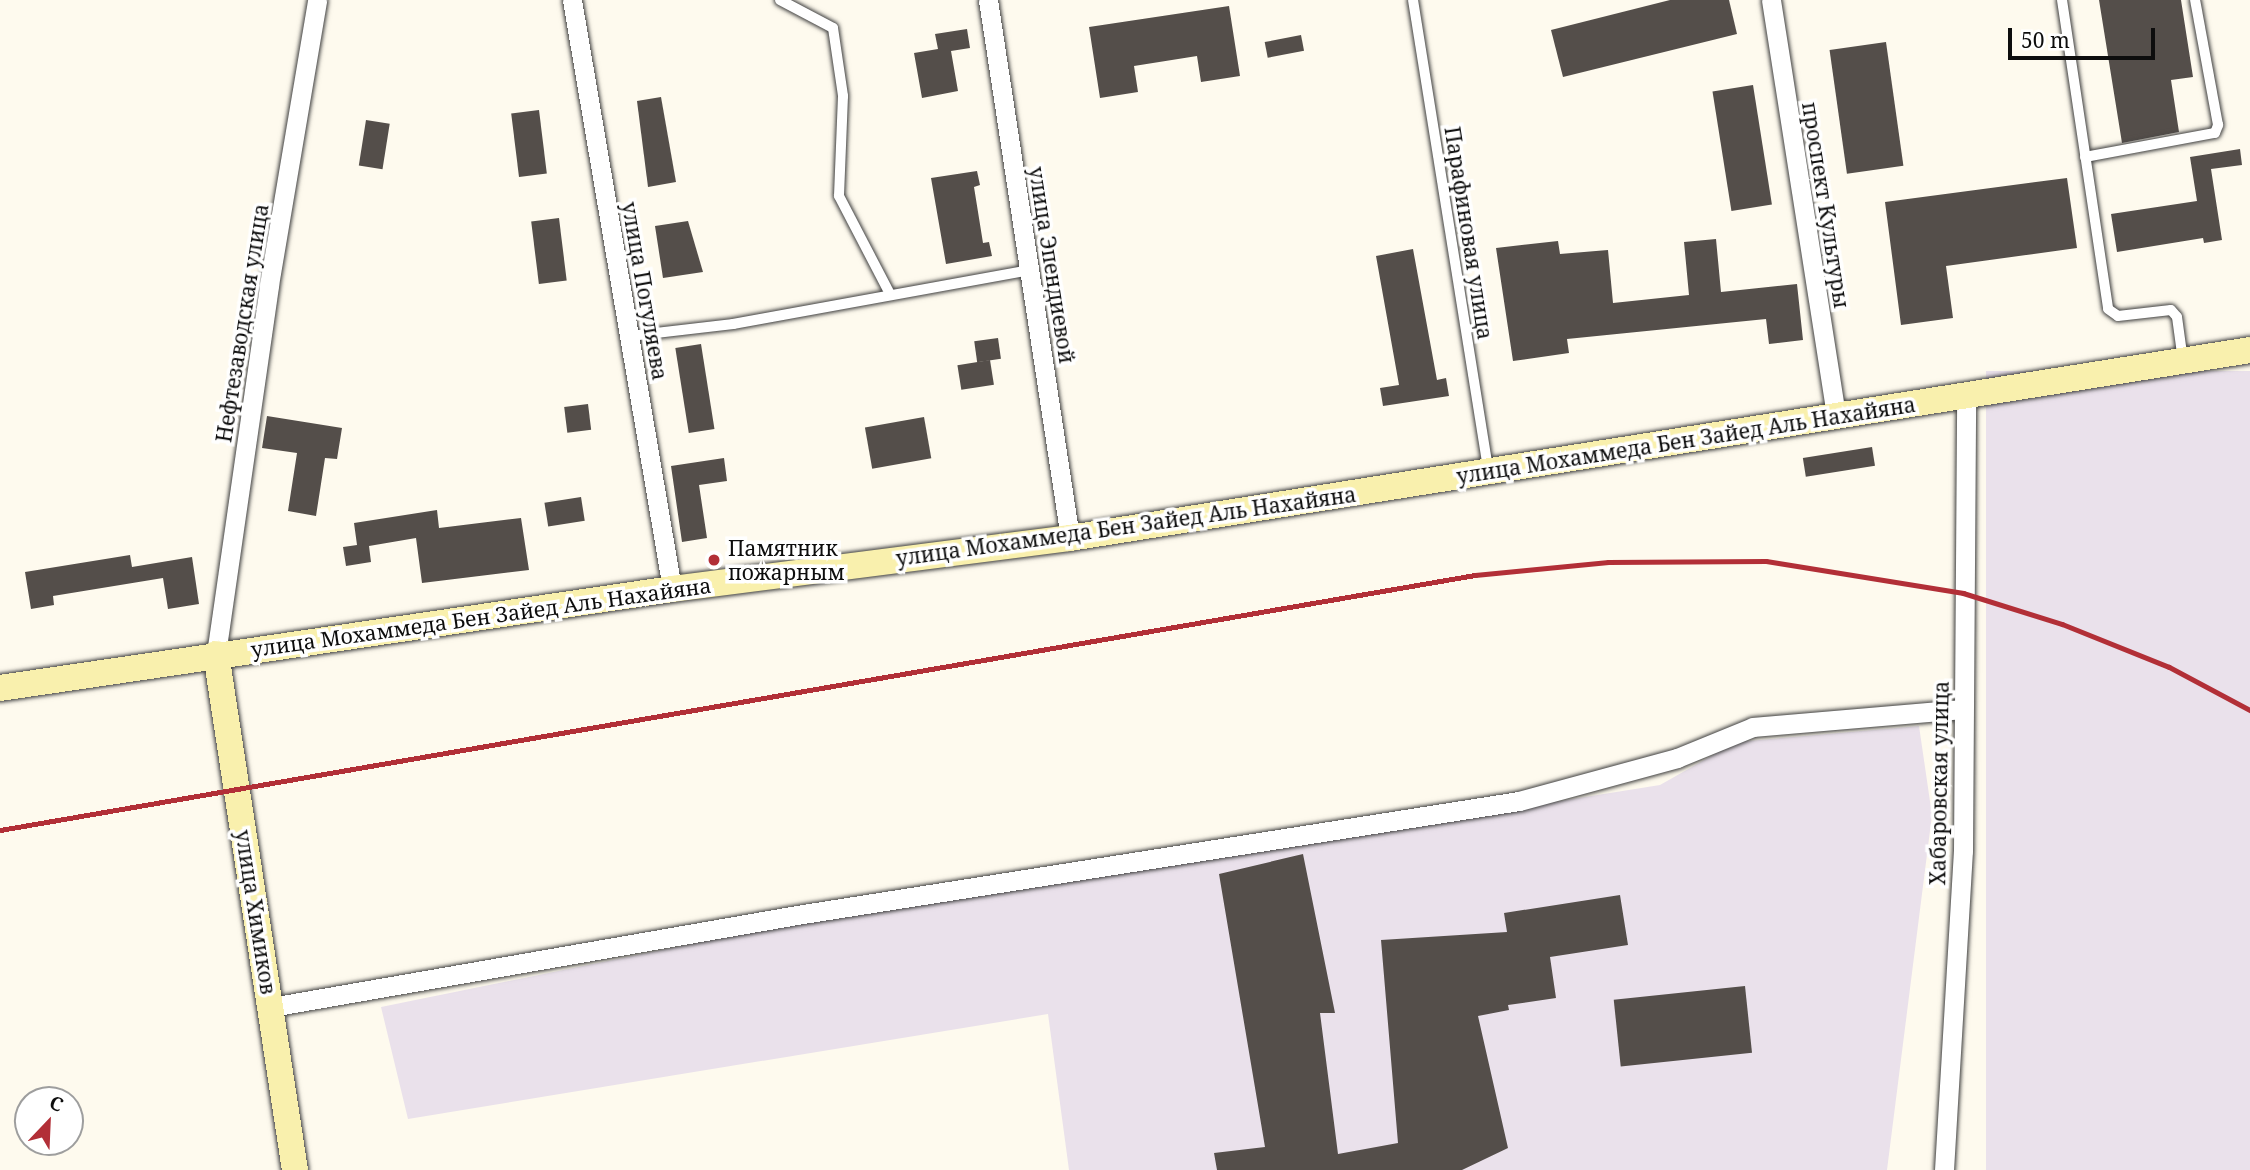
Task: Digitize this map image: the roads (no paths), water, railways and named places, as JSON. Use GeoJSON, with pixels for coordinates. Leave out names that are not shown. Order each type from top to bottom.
{"type":"FeatureCollection","features":[{"type":"Feature","properties":{"kind":"main road","name":"улица Мохаммеда Бен Зайед Аль Нахайяна"},"geometry":{"type":"LineString","coordinates":[[0,688],[216,654],[672,589],[1070,538],[2250,350]]}},
{"type":"Feature","properties":{"kind":"main road","name":"улица Химиков"},"geometry":{"type":"LineString","coordinates":[[216,654],[295,1170]]}},
{"type":"Feature","properties":{"kind":"street","name":"Нефтезаводская улица"},"geometry":{"type":"LineString","coordinates":[[216,654],[269,285],[317,0]]}},
{"type":"Feature","properties":{"kind":"street","name":"улица Погуляева"},"geometry":{"type":"LineString","coordinates":[[572,0],[672,589]]}},
{"type":"Feature","properties":{"kind":"street","name":"улица Эпендиевой"},"geometry":{"type":"LineString","coordinates":[[988,0],[1070,538]]}},
{"type":"Feature","properties":{"kind":"street","name":"проспект Культуры"},"geometry":{"type":"LineString","coordinates":[[1771,0],[1836,417]]}},
{"type":"Feature","properties":{"kind":"street","name":"Хабаровская улица"},"geometry":{"type":"LineString","coordinates":[[1944,1170],[1963,850],[1966,396]]}},
{"type":"Feature","properties":{"kind":"street"},"geometry":{"type":"LineString","coordinates":[[271,1007],[803,914],[1519,801],[1677,758],[1753,727],[1962,709]]}},
{"type":"Feature","properties":{"kind":"lane"},"geometry":{"type":"LineString","coordinates":[[780,0],[833,28],[843,96],[839,196],[890,292]]}},
{"type":"Feature","properties":{"kind":"lane","name":"Парафиновая улица"},"geometry":{"type":"LineString","coordinates":[[1413,0],[1488,471]]}},
{"type":"Feature","properties":{"kind":"lane"},"geometry":{"type":"LineString","coordinates":[[2062,0],[2110,313],[2118,316],[2171,310],[2177,317],[2183,361]]}},
{"type":"Feature","properties":{"kind":"lane"},"geometry":{"type":"LineString","coordinates":[[2085,157],[2215,133],[2218,125],[2195,0]]}},
{"type":"Feature","properties":{"kind":"lane"},"geometry":{"type":"LineString","coordinates":[[629,336],[733,324],[890,292],[1030,270]]}},
{"type":"Feature","properties":{"kind":"railway"},"geometry":{"type":"LineString","coordinates":[[0,830],[1475,575],[1608,562],[1766,561],[1963,593],[2062,624],[2169,667],[2250,710]]}},
{"type":"Feature","properties":{"kind":"place","name":"Памятник пожарным"},"geometry":{"type":"Point","coordinates":[714,560]}}]}
